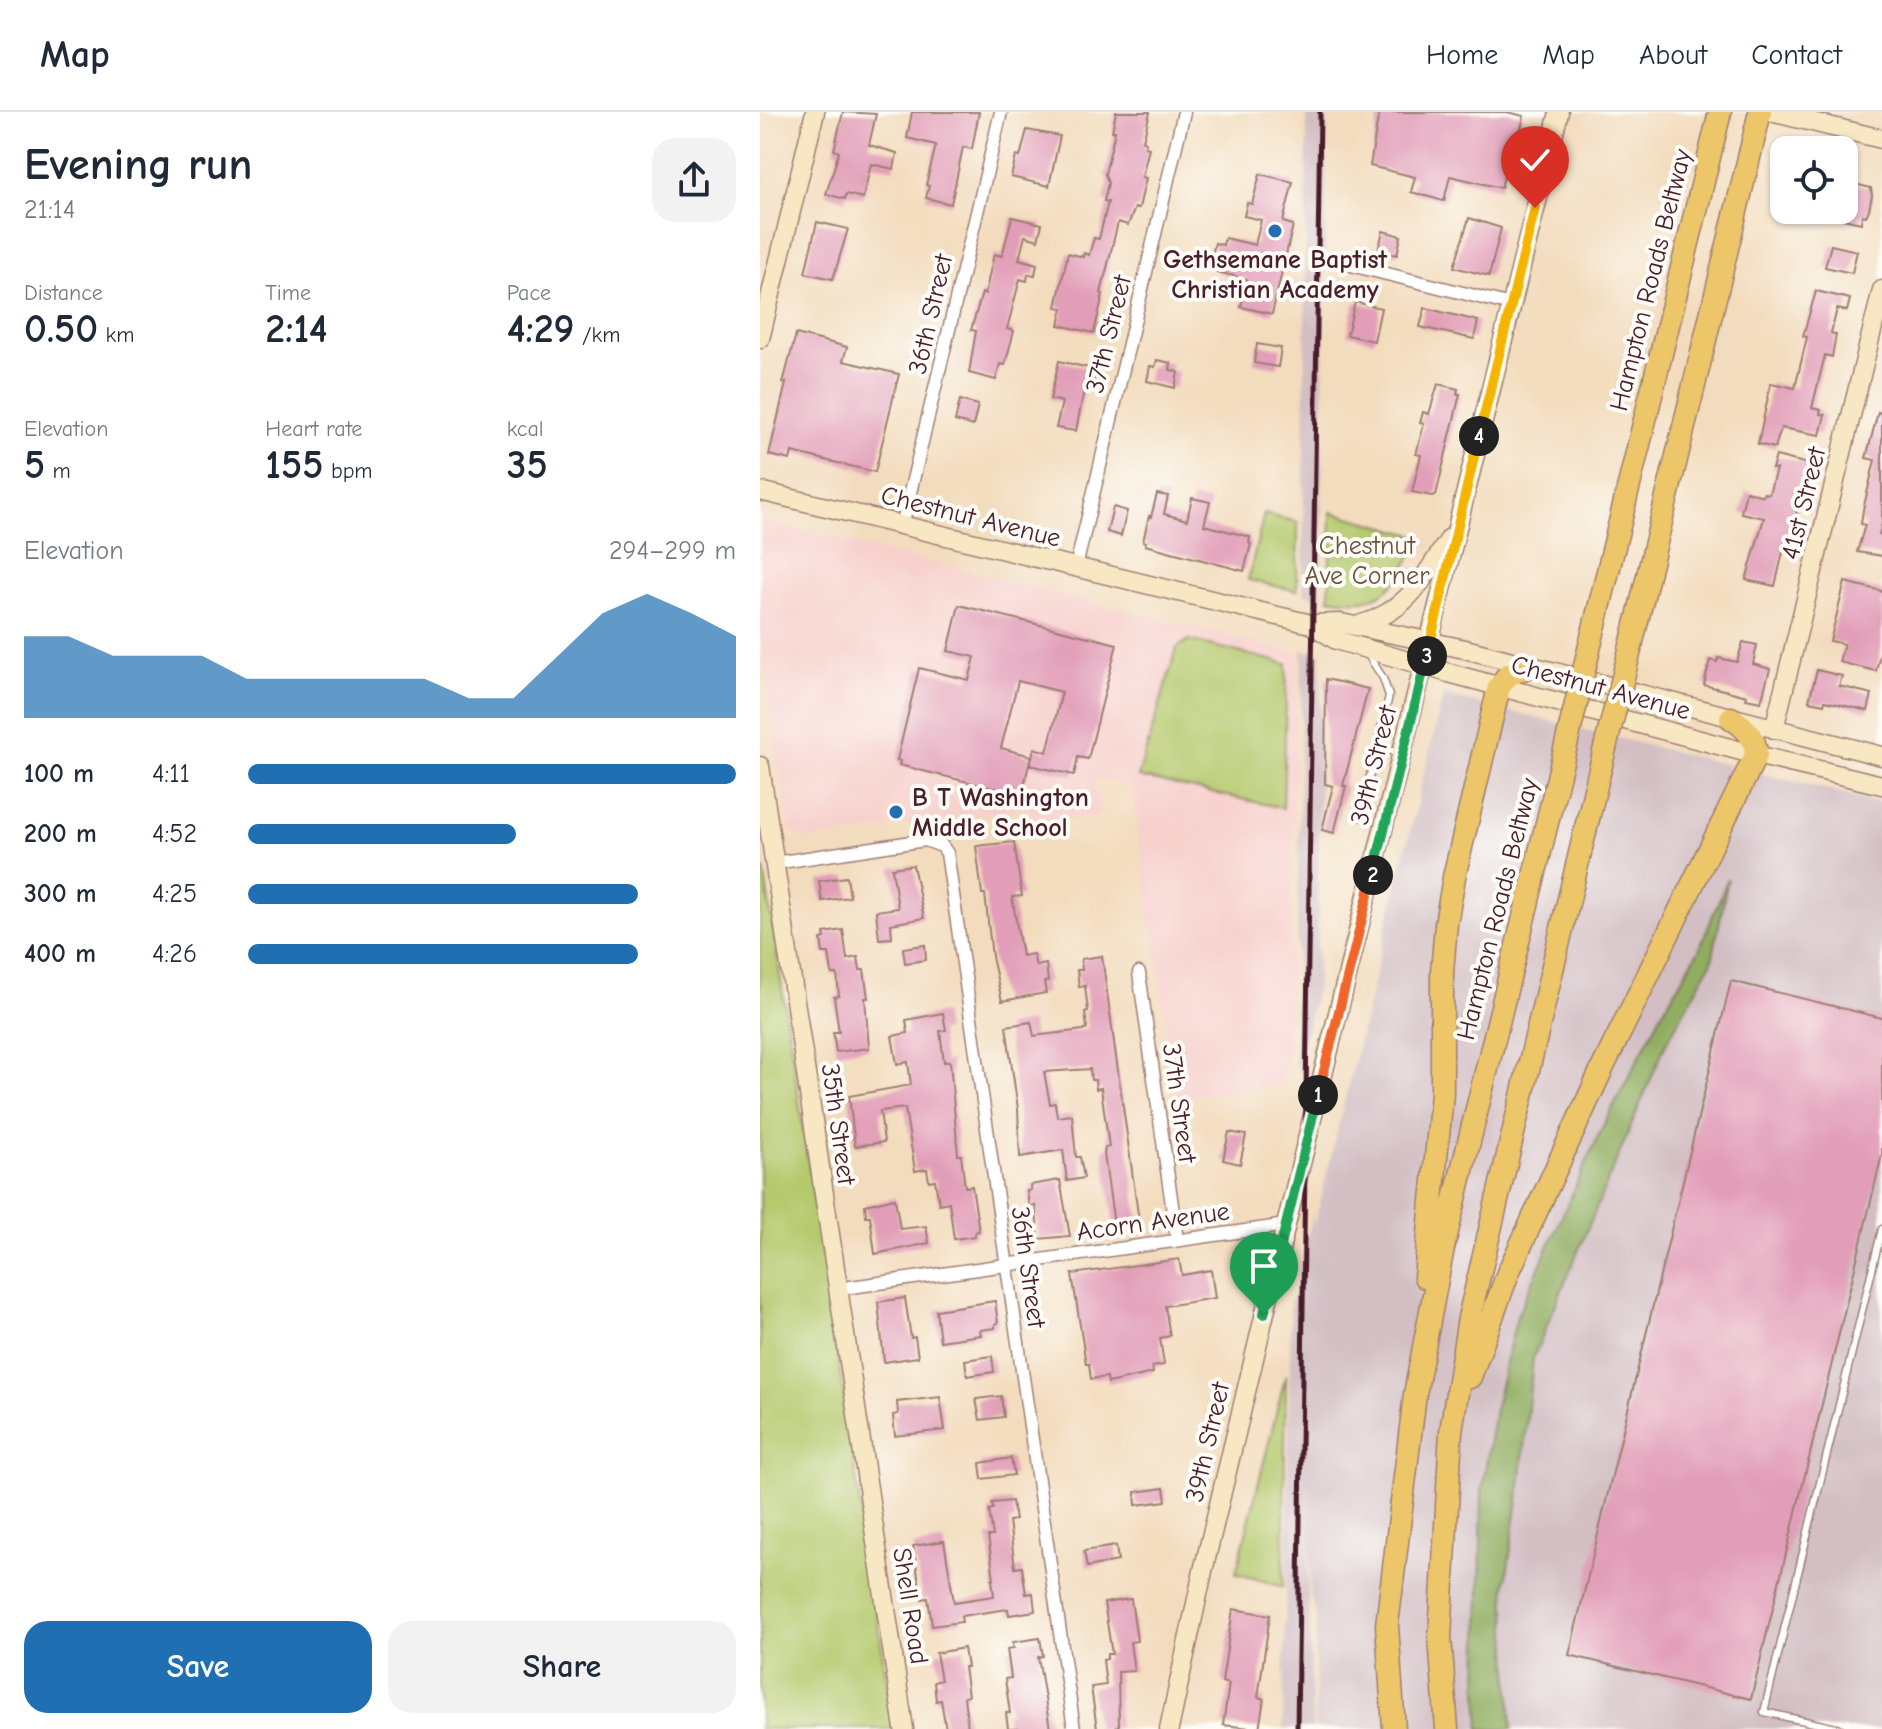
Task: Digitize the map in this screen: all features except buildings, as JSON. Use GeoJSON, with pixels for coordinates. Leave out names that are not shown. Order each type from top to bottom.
{"type":"FeatureCollection","features":[{"type":"Feature","properties":{"kind":"highway","name":"Hampton Roads Beltway"},"geometry":{"type":"LineString","coordinates":[[1394,1729],[1387,1625],[1415,1394],[1443,1248],[1720,112]]}},
{"type":"Feature","properties":{"kind":"highway"},"geometry":{"type":"LineString","coordinates":[[1447,1729],[1440,1638],[1451,1431],[1469,1318],[1760,112]]}},
{"type":"Feature","properties":{"kind":"highway"},"geometry":{"type":"LineString","coordinates":[[1415,1394],[1440,1125],[1442,972],[1446,924],[1454,877],[1499,687],[1508,675],[1530,666]]}},
{"type":"Feature","properties":{"kind":"highway"},"geometry":{"type":"LineString","coordinates":[[1451,1431],[1508,1273],[1600,1073],[1756,755],[1754,740],[1731,718]]}},
{"type":"Feature","properties":{"kind":"main road"},"geometry":{"type":"LineString","coordinates":[[760,339],[815,112]]}},
{"type":"Feature","properties":{"kind":"main road","name":"39th Street"},"geometry":{"type":"LineString","coordinates":[[1169,1729],[1203,1571],[1286,1225],[1559,112]]}},
{"type":"Feature","properties":{"kind":"main road"},"geometry":{"type":"LineString","coordinates":[[1771,112],[1882,139]]}},
{"type":"Feature","properties":{"kind":"main road","name":"41st Street"},"geometry":{"type":"LineString","coordinates":[[1774,729],[1882,290]]}},
{"type":"Feature","properties":{"kind":"main road","name":"Chestnut Avenue"},"geometry":{"type":"LineString","coordinates":[[760,491],[1311,624],[1341,623],[1430,641],[1882,756]]}},
{"type":"Feature","properties":{"kind":"main road"},"geometry":{"type":"LineString","coordinates":[[1356,626],[1378,620],[1403,604],[1458,526]]}},
{"type":"Feature","properties":{"kind":"main road","name":"Chestnut Avenue"},"geometry":{"type":"LineString","coordinates":[[1311,624],[1336,640],[1499,687],[1882,785]]}},
{"type":"Feature","properties":{"kind":"main road","name":"35th Street"},"geometry":{"type":"LineString","coordinates":[[760,766],[867,1490]]}},
{"type":"Feature","properties":{"kind":"main road","name":"Shell Road"},"geometry":{"type":"LineString","coordinates":[[867,1490],[904,1729]]}},
{"type":"Feature","properties":{"kind":"street","name":"36th Street"},"geometry":{"type":"LineString","coordinates":[[902,526],[1001,112]]}},
{"type":"Feature","properties":{"kind":"street","name":"37th Street"},"geometry":{"type":"LineString","coordinates":[[1076,567],[1184,112]]}},
{"type":"Feature","properties":{"kind":"street"},"geometry":{"type":"LineString","coordinates":[[1347,264],[1511,305]]}},
{"type":"Feature","properties":{"kind":"street","name":"36th Street"},"geometry":{"type":"LineString","coordinates":[[775,863],[934,841],[942,846],[950,862],[1074,1729]]}},
{"type":"Feature","properties":{"kind":"street","name":"37th Street"},"geometry":{"type":"LineString","coordinates":[[1139,973],[1177,1240]]}},
{"type":"Feature","properties":{"kind":"street","name":"Acorn Avenue"},"geometry":{"type":"LineString","coordinates":[[837,1289],[1286,1225]]}},
{"type":"Feature","properties":{"kind":"lane"},"geometry":{"type":"LineString","coordinates":[[1360,817],[1389,696],[1383,678],[1365,648]]}},
{"type":"Feature","properties":{"kind":"lane"},"geometry":{"type":"LineString","coordinates":[[1376,749],[1403,753]]}},
{"type":"Feature","properties":{"kind":"lane"},"geometry":{"type":"LineString","coordinates":[[1841,1729],[1764,1712],[1882,1229]]}},
{"type":"Feature","properties":{"kind":"shaded area"},"geometry":{"type":"Polygon","coordinates":[[[1307,112],[1327,112],[1321,599],[1303,594],[1307,112]]]}},
{"type":"Feature","properties":{"kind":"shaded area","name":"B T Washington Middle School"},"geometry":{"type":"Polygon","coordinates":[[[760,520],[1297,653],[1289,1058],[1281,1085],[1177,1098],[1131,786],[1095,778],[1100,815],[1033,824],[1028,808],[805,840],[789,829],[760,639],[760,520]]]}},
{"type":"Feature","properties":{"kind":"shaded area"},"geometry":{"type":"Polygon","coordinates":[[[1302,650],[1321,654],[1317,986],[1295,1073],[1302,650]]]}},
{"type":"Feature","properties":{"kind":"shaded area"},"geometry":{"type":"Polygon","coordinates":[[[1443,695],[1882,803],[1882,1729],[1315,1729],[1316,1614],[1310,1595],[1310,1484],[1308,1590],[1313,1729],[1283,1729],[1291,1303],[1313,1214],[1314,1226],[1443,695]]]}},
{"type":"Feature","properties":{"kind":"green space","name":"Chestnut Ave Corner"},"geometry":{"type":"Polygon","coordinates":[[[1331,512],[1421,537],[1397,579],[1378,596],[1349,601],[1329,598],[1331,512]]]}},
{"type":"Feature","properties":{"kind":"green space"},"geometry":{"type":"Polygon","coordinates":[[[1264,514],[1298,522],[1297,591],[1248,580],[1264,514]]]}},
{"type":"Feature","properties":{"kind":"green space"},"geometry":{"type":"Polygon","coordinates":[[[1189,640],[1287,664],[1283,808],[1138,777],[1177,648],[1189,640]]]}},
{"type":"Feature","properties":{"kind":"green space"},"geometry":{"type":"Polygon","coordinates":[[[764,869],[894,1729],[760,1729],[760,874],[764,869]]]}},
{"type":"Feature","properties":{"kind":"green space"},"geometry":{"type":"Polygon","coordinates":[[[1728,878],[1712,961],[1665,1045],[1533,1358],[1520,1486],[1505,1589],[1512,1729],[1480,1729],[1482,1491],[1496,1403],[1517,1316],[1602,1128],[1699,950],[1728,878]]]}},
{"type":"Feature","properties":{"kind":"green space"},"geometry":{"type":"Polygon","coordinates":[[[1286,1374],[1283,1587],[1236,1573],[1286,1374]]]}},
{"type":"Feature","properties":{"kind":"railway"},"geometry":{"type":"LineString","coordinates":[[1297,1729],[1320,112]]}},
{"type":"Feature","properties":{"kind":"place","name":"Gethsemane Baptist Christian Academy"},"geometry":{"type":"Point","coordinates":[1275,231]}},
{"type":"Feature","properties":{"kind":"place","name":"B T Washington Middle School"},"geometry":{"type":"Point","coordinates":[896,812]}},
{"type":"Feature","properties":{"kind":"route"},"geometry":{"type":"LineString","coordinates":[[1264,1314],[1401,765],[1535,208]]}}]}
